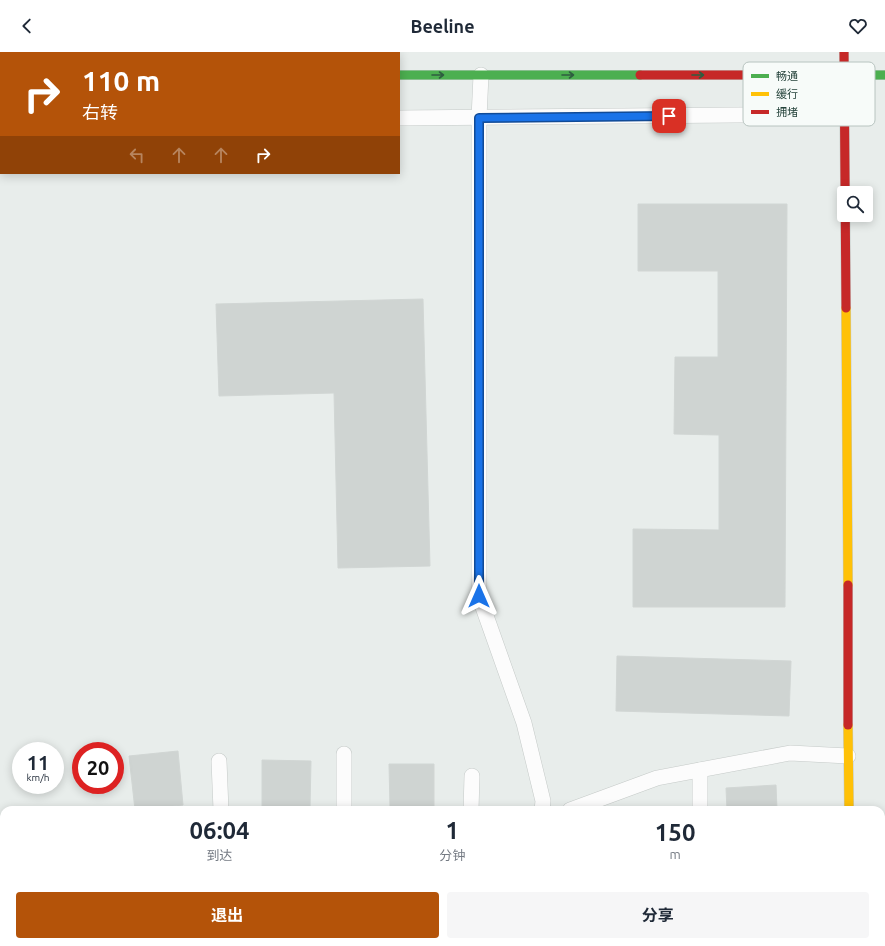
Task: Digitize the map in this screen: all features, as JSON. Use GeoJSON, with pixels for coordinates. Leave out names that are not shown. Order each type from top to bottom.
{"type":"FeatureCollection","features":[{"type":"Feature","properties":{"kind":"main road"},"geometry":{"type":"LineString","coordinates":[[844,52],[844,62]]}},
{"type":"Feature","properties":{"kind":"main road"},"geometry":{"type":"LineString","coordinates":[[400,75],[743,75]]}},
{"type":"Feature","properties":{"kind":"main road"},"geometry":{"type":"LineString","coordinates":[[843,126],[848,806]]}},
{"type":"Feature","properties":{"kind":"lane"},"geometry":{"type":"LineString","coordinates":[[480,75],[479,596],[524,723],[543,801],[542,806]]}},
{"type":"Feature","properties":{"kind":"lane"},"geometry":{"type":"LineString","coordinates":[[400,118],[743,115]]}},
{"type":"Feature","properties":{"kind":"lane"},"geometry":{"type":"LineString","coordinates":[[581,806],[657,778],[790,753],[848,756]]}},
{"type":"Feature","properties":{"kind":"lane"},"geometry":{"type":"LineString","coordinates":[[344,754],[344,806]]}},
{"type":"Feature","properties":{"kind":"lane"},"geometry":{"type":"LineString","coordinates":[[219,761],[221,806]]}},
{"type":"Feature","properties":{"kind":"lane"},"geometry":{"type":"LineString","coordinates":[[700,770],[700,806]]}},
{"type":"Feature","properties":{"kind":"lane"},"geometry":{"type":"LineString","coordinates":[[471,806],[472,776]]}},
{"type":"Feature","properties":{"kind":"building"},"geometry":{"type":"Polygon","coordinates":[[[638,204],[787,204],[785,607],[633,607],[633,529],[719,530],[719,435],[674,434],[675,357],[718,357],[718,271],[638,271],[638,204]]]}},
{"type":"Feature","properties":{"kind":"building"},"geometry":{"type":"Polygon","coordinates":[[[423,299],[430,566],[338,568],[334,393],[219,396],[216,304],[423,299]]]}},
{"type":"Feature","properties":{"kind":"building"},"geometry":{"type":"Polygon","coordinates":[[[617,656],[791,661],[789,716],[616,711],[617,656]]]}},
{"type":"Feature","properties":{"kind":"building"},"geometry":{"type":"Polygon","coordinates":[[[178,751],[183,805],[135,806],[129,756],[178,751]]]}},
{"type":"Feature","properties":{"kind":"building"},"geometry":{"type":"Polygon","coordinates":[[[262,760],[311,761],[310,806],[262,806],[262,760]]]}},
{"type":"Feature","properties":{"kind":"building"},"geometry":{"type":"Polygon","coordinates":[[[389,764],[434,764],[434,806],[390,806],[389,764]]]}},
{"type":"Feature","properties":{"kind":"building"},"geometry":{"type":"Polygon","coordinates":[[[776,785],[777,806],[727,806],[726,788],[776,785]]]}},
{"type":"Feature","properties":{"kind":"traffic: fast"},"geometry":{"type":"LineString","coordinates":[[400,75],[640,75]]}},
{"type":"Feature","properties":{"kind":"traffic: fast"},"geometry":{"type":"LineString","coordinates":[[875,75],[885,75]]}},
{"type":"Feature","properties":{"kind":"traffic: slow"},"geometry":{"type":"LineString","coordinates":[[846,308],[848,585]]}},
{"type":"Feature","properties":{"kind":"traffic: slow"},"geometry":{"type":"LineString","coordinates":[[848,725],[849,806]]}},
{"type":"Feature","properties":{"kind":"traffic: jam"},"geometry":{"type":"LineString","coordinates":[[844,52],[844,62]]}},
{"type":"Feature","properties":{"kind":"traffic: jam"},"geometry":{"type":"LineString","coordinates":[[640,75],[743,75]]}},
{"type":"Feature","properties":{"kind":"traffic: jam"},"geometry":{"type":"LineString","coordinates":[[845,126],[846,308]]}},
{"type":"Feature","properties":{"kind":"traffic: jam"},"geometry":{"type":"LineString","coordinates":[[848,585],[848,725]]}},
{"type":"Feature","properties":{"kind":"route"},"geometry":{"type":"LineString","coordinates":[[479,596],[479,118],[669,116]]}}]}
